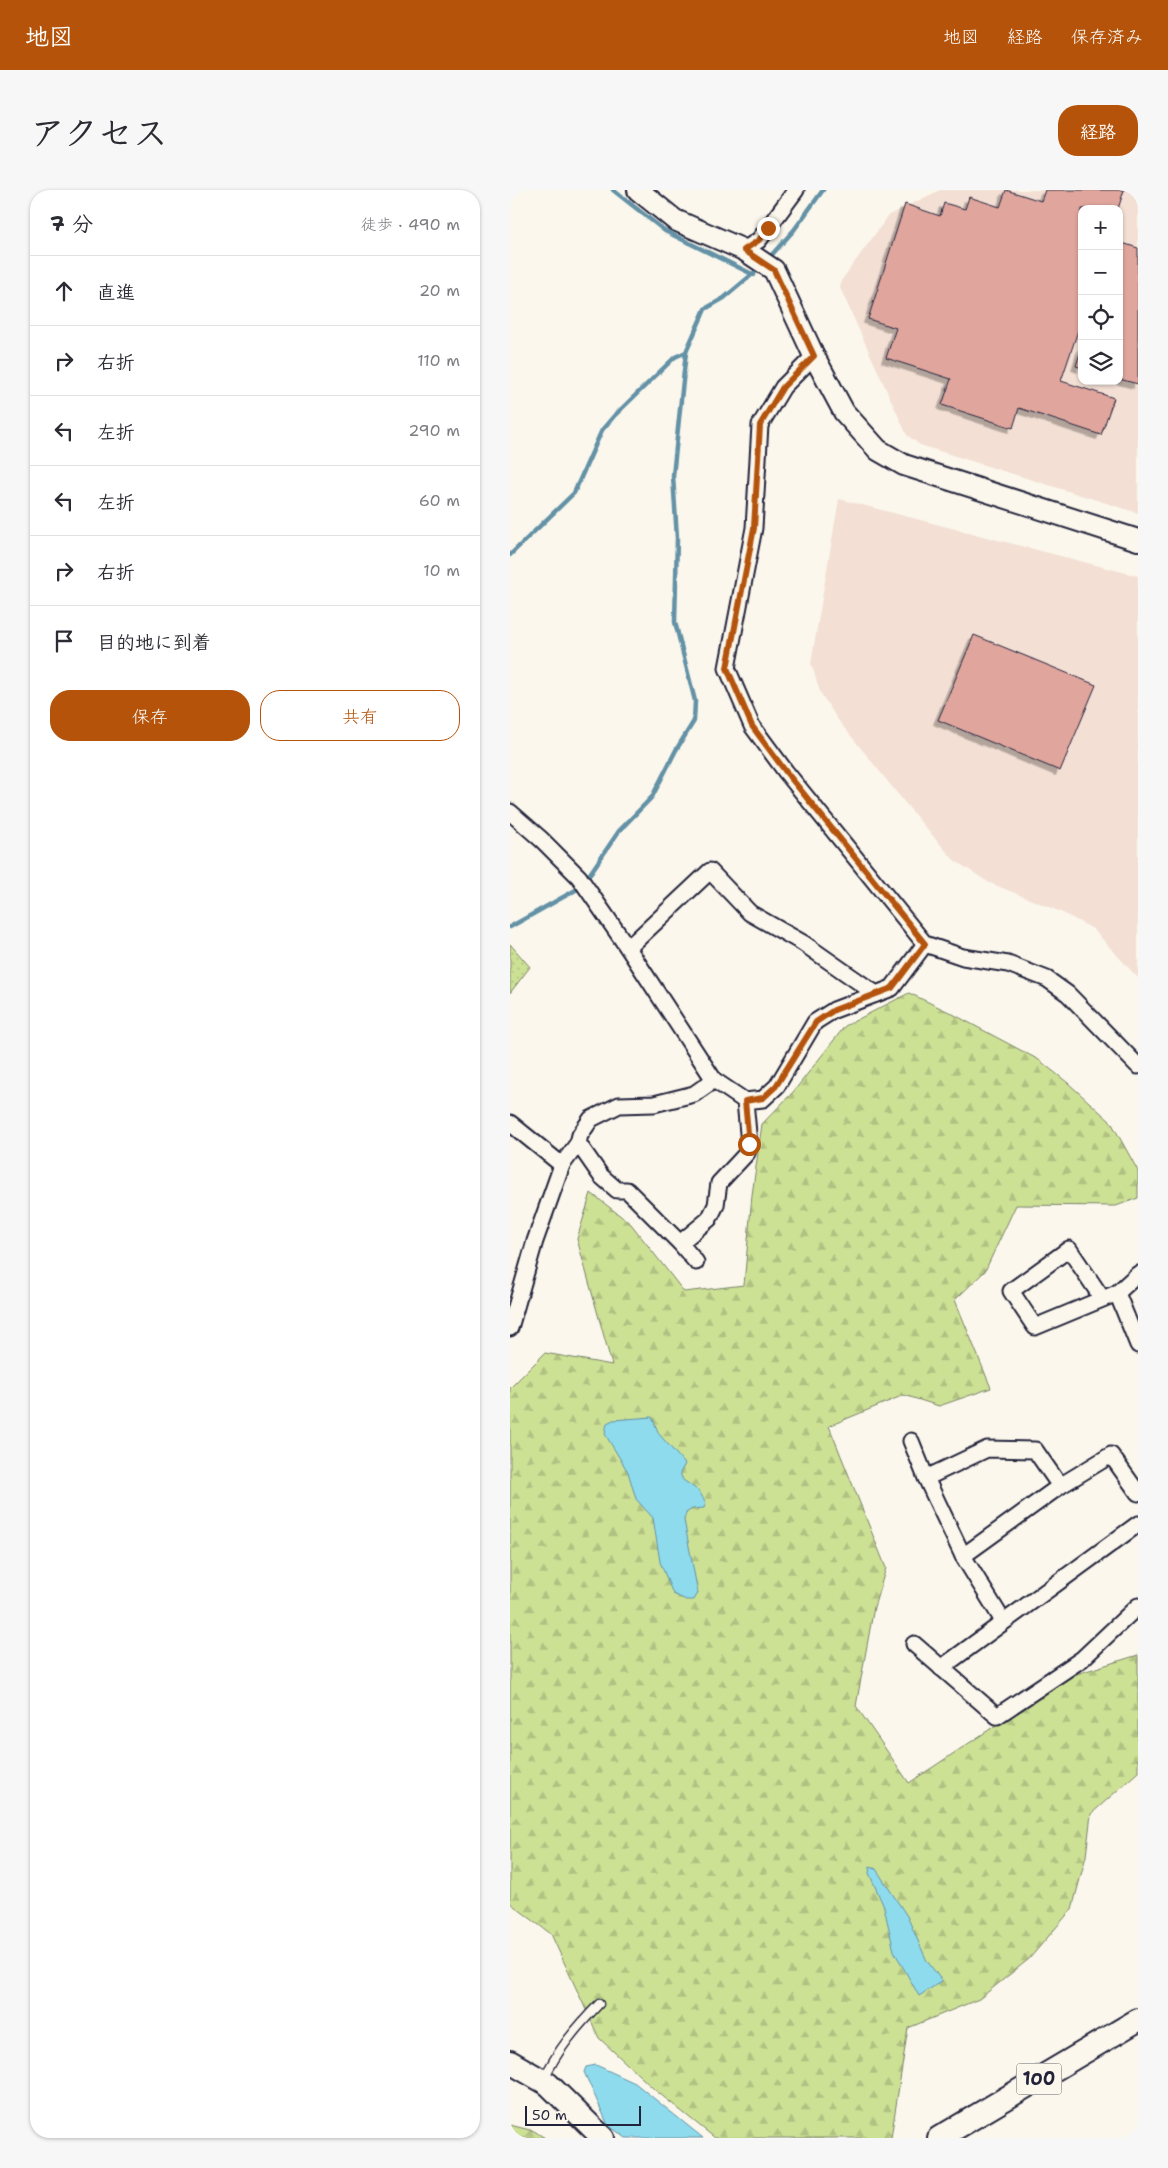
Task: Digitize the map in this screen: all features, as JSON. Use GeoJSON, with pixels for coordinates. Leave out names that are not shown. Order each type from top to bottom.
{"type":"FeatureCollection","features":[{"type":"Feature","properties":{"kind":"main road","name":"100"},"geometry":{"type":"LineString","coordinates":[[940,2138],[1138,2020]]}},
{"type":"Feature","properties":{"kind":"main road"},"geometry":{"type":"LineString","coordinates":[[510,2062],[543,2081],[602,2138]]}},
{"type":"Feature","properties":{"kind":"street"},"geometry":{"type":"LineString","coordinates":[[638,190],[675,220],[759,260]]}},
{"type":"Feature","properties":{"kind":"street"},"geometry":{"type":"LineString","coordinates":[[796,190],[759,240],[759,260],[844,412],[878,450],[904,465],[1138,540]]}},
{"type":"Feature","properties":{"kind":"street"},"geometry":{"type":"LineString","coordinates":[[814,356],[783,387],[760,425],[754,528],[727,668],[752,726],[786,772],[925,944],[963,957],[1008,964],[1048,979],[1068,994],[1138,1066]]}},
{"type":"Feature","properties":{"kind":"street"},"geometry":{"type":"LineString","coordinates":[[510,812],[542,840],[579,877],[714,1080],[745,1101],[763,1098],[776,1086],[816,1022],[834,1010],[892,988],[925,944]]}},
{"type":"Feature","properties":{"kind":"street"},"geometry":{"type":"LineString","coordinates":[[628,948],[710,872],[750,913],[803,943],[876,994]]}},
{"type":"Feature","properties":{"kind":"street"},"geometry":{"type":"LineString","coordinates":[[510,1328],[536,1241],[562,1164],[578,1143],[580,1135],[591,1119],[619,1105],[654,1104],[694,1094],[714,1080]]}},
{"type":"Feature","properties":{"kind":"street"},"geometry":{"type":"LineString","coordinates":[[680,1243],[709,1219],[716,1205],[719,1183],[748,1153],[749,1144],[745,1101]]}},
{"type":"Feature","properties":{"kind":"street"},"geometry":{"type":"LineString","coordinates":[[510,1123],[562,1164]]}},
{"type":"Feature","properties":{"kind":"street"},"geometry":{"type":"LineString","coordinates":[[578,1143],[601,1176],[618,1190],[627,1190],[680,1243],[696,1262]]}},
{"type":"Feature","properties":{"kind":"street"},"geometry":{"type":"LineString","coordinates":[[1102,1298],[1069,1249],[1011,1290],[1035,1327],[1116,1293],[1138,1274]]}},
{"type":"Feature","properties":{"kind":"street"},"geometry":{"type":"LineString","coordinates":[[1116,1293],[1138,1345]]}},
{"type":"Feature","properties":{"kind":"street"},"geometry":{"type":"LineString","coordinates":[[911,1441],[926,1478],[963,1556],[1003,1621]]}},
{"type":"Feature","properties":{"kind":"street"},"geometry":{"type":"LineString","coordinates":[[926,1478],[987,1448],[1035,1450],[1060,1486]]}},
{"type":"Feature","properties":{"kind":"street"},"geometry":{"type":"LineString","coordinates":[[963,1556],[1060,1486],[1111,1455],[1138,1492]]}},
{"type":"Feature","properties":{"kind":"street"},"geometry":{"type":"LineString","coordinates":[[941,1668],[1138,1524]]}},
{"type":"Feature","properties":{"kind":"street"},"geometry":{"type":"LineString","coordinates":[[914,1644],[997,1716],[1082,1659],[1138,1606]]}},
{"type":"Feature","properties":{"kind":"lane"},"geometry":{"type":"LineString","coordinates":[[543,2081],[552,2060],[578,2026],[599,2004]]}},
{"type":"Feature","properties":{"kind":"shaded area"},"geometry":{"type":"Polygon","coordinates":[[[940,190],[1138,190],[1138,513],[920,445],[907,435],[840,288],[841,281],[889,215],[940,190]]]}},
{"type":"Feature","properties":{"kind":"shaded area"},"geometry":{"type":"Polygon","coordinates":[[[839,499],[1138,576],[1138,978],[1093,929],[1061,912],[988,882],[954,860],[838,720],[820,692],[811,663],[839,499]]]}},
{"type":"Feature","properties":{"kind":"green space"},"geometry":{"type":"Polygon","coordinates":[[[510,944],[530,967],[510,993],[510,944]]]}},
{"type":"Feature","properties":{"kind":"green space"},"geometry":{"type":"Polygon","coordinates":[[[909,993],[1039,1060],[1068,1083],[1111,1122],[1138,1171],[1138,1198],[1116,1206],[1016,1205],[985,1271],[955,1300],[991,1388],[939,1406],[904,1395],[829,1426],[886,1568],[874,1607],[856,1706],[909,1783],[1070,1676],[1138,1655],[1138,1772],[1091,1814],[1086,1856],[1072,1909],[1029,1959],[979,1999],[908,2028],[891,2138],[715,2138],[655,2090],[599,2038],[551,1934],[510,1903],[510,1388],[545,1353],[612,1365],[577,1239],[591,1193],[631,1224],[684,1292],[744,1285],[752,1195],[762,1124],[794,1091],[845,1026],[909,993]]]}},
{"type":"Feature","properties":{"kind":"green space"},"geometry":{"type":"Polygon","coordinates":[[[510,2125],[534,2131],[545,2138],[510,2138],[510,2125]]]}},
{"type":"Feature","properties":{"kind":"water"},"geometry":{"type":"Polygon","coordinates":[[[652,1417],[659,1434],[685,1464],[680,1473],[683,1480],[699,1491],[706,1503],[704,1508],[692,1509],[686,1513],[684,1520],[698,1593],[694,1600],[686,1600],[673,1594],[660,1562],[653,1518],[636,1499],[628,1472],[605,1434],[607,1423],[613,1420],[652,1417]]]}},
{"type":"Feature","properties":{"kind":"water"},"geometry":{"type":"Polygon","coordinates":[[[870,1867],[876,1869],[907,1916],[927,1961],[942,1981],[919,1996],[894,1951],[884,1907],[869,1873],[870,1867]]]}},
{"type":"Feature","properties":{"kind":"water"},"geometry":{"type":"Polygon","coordinates":[[[596,2065],[635,2083],[703,2138],[626,2138],[608,2125],[584,2072],[586,2067],[596,2065]]]}},
{"type":"Feature","properties":{"kind":"building"},"geometry":{"type":"Polygon","coordinates":[[[1006,190],[1041,201],[1045,190],[1124,190],[1119,205],[1078,205],[1078,331],[1061,381],[1114,398],[1101,435],[1019,408],[1013,428],[942,405],[951,379],[886,358],[896,328],[868,319],[905,204],[940,216],[944,203],[965,209],[969,197],[1000,207],[1006,190]]]}},
{"type":"Feature","properties":{"kind":"building"},"geometry":{"type":"Polygon","coordinates":[[[1123,243],[1138,248],[1138,384],[1123,380],[1123,243]]]}},
{"type":"Feature","properties":{"kind":"building"},"geometry":{"type":"Polygon","coordinates":[[[974,635],[1096,685],[1060,771],[938,720],[974,635]]]}},
{"type":"Feature","properties":{"kind":"waterway"},"geometry":{"type":"LineString","coordinates":[[613,190],[665,231],[754,275]]}},
{"type":"Feature","properties":{"kind":"waterway"},"geometry":{"type":"LineString","coordinates":[[768,259],[794,230],[823,190]]}},
{"type":"Feature","properties":{"kind":"waterway"},"geometry":{"type":"LineString","coordinates":[[510,927],[581,887],[619,831],[652,797],[676,750],[694,721],[695,701],[675,622],[677,538],[673,476],[686,352],[705,309],[724,298],[761,267]]}},
{"type":"Feature","properties":{"kind":"waterway"},"geometry":{"type":"LineString","coordinates":[[510,555],[574,493],[602,430],[614,416],[675,357],[686,352]]}},
{"type":"Feature","properties":{"kind":"route"},"geometry":{"type":"LineString","coordinates":[[749,1144],[745,1101],[763,1098],[776,1086],[816,1022],[834,1010],[892,988],[925,944],[786,772],[752,726],[727,668],[754,528],[760,425],[783,387],[814,356],[774,270],[744,250],[759,240],[768,228]]}}]}
